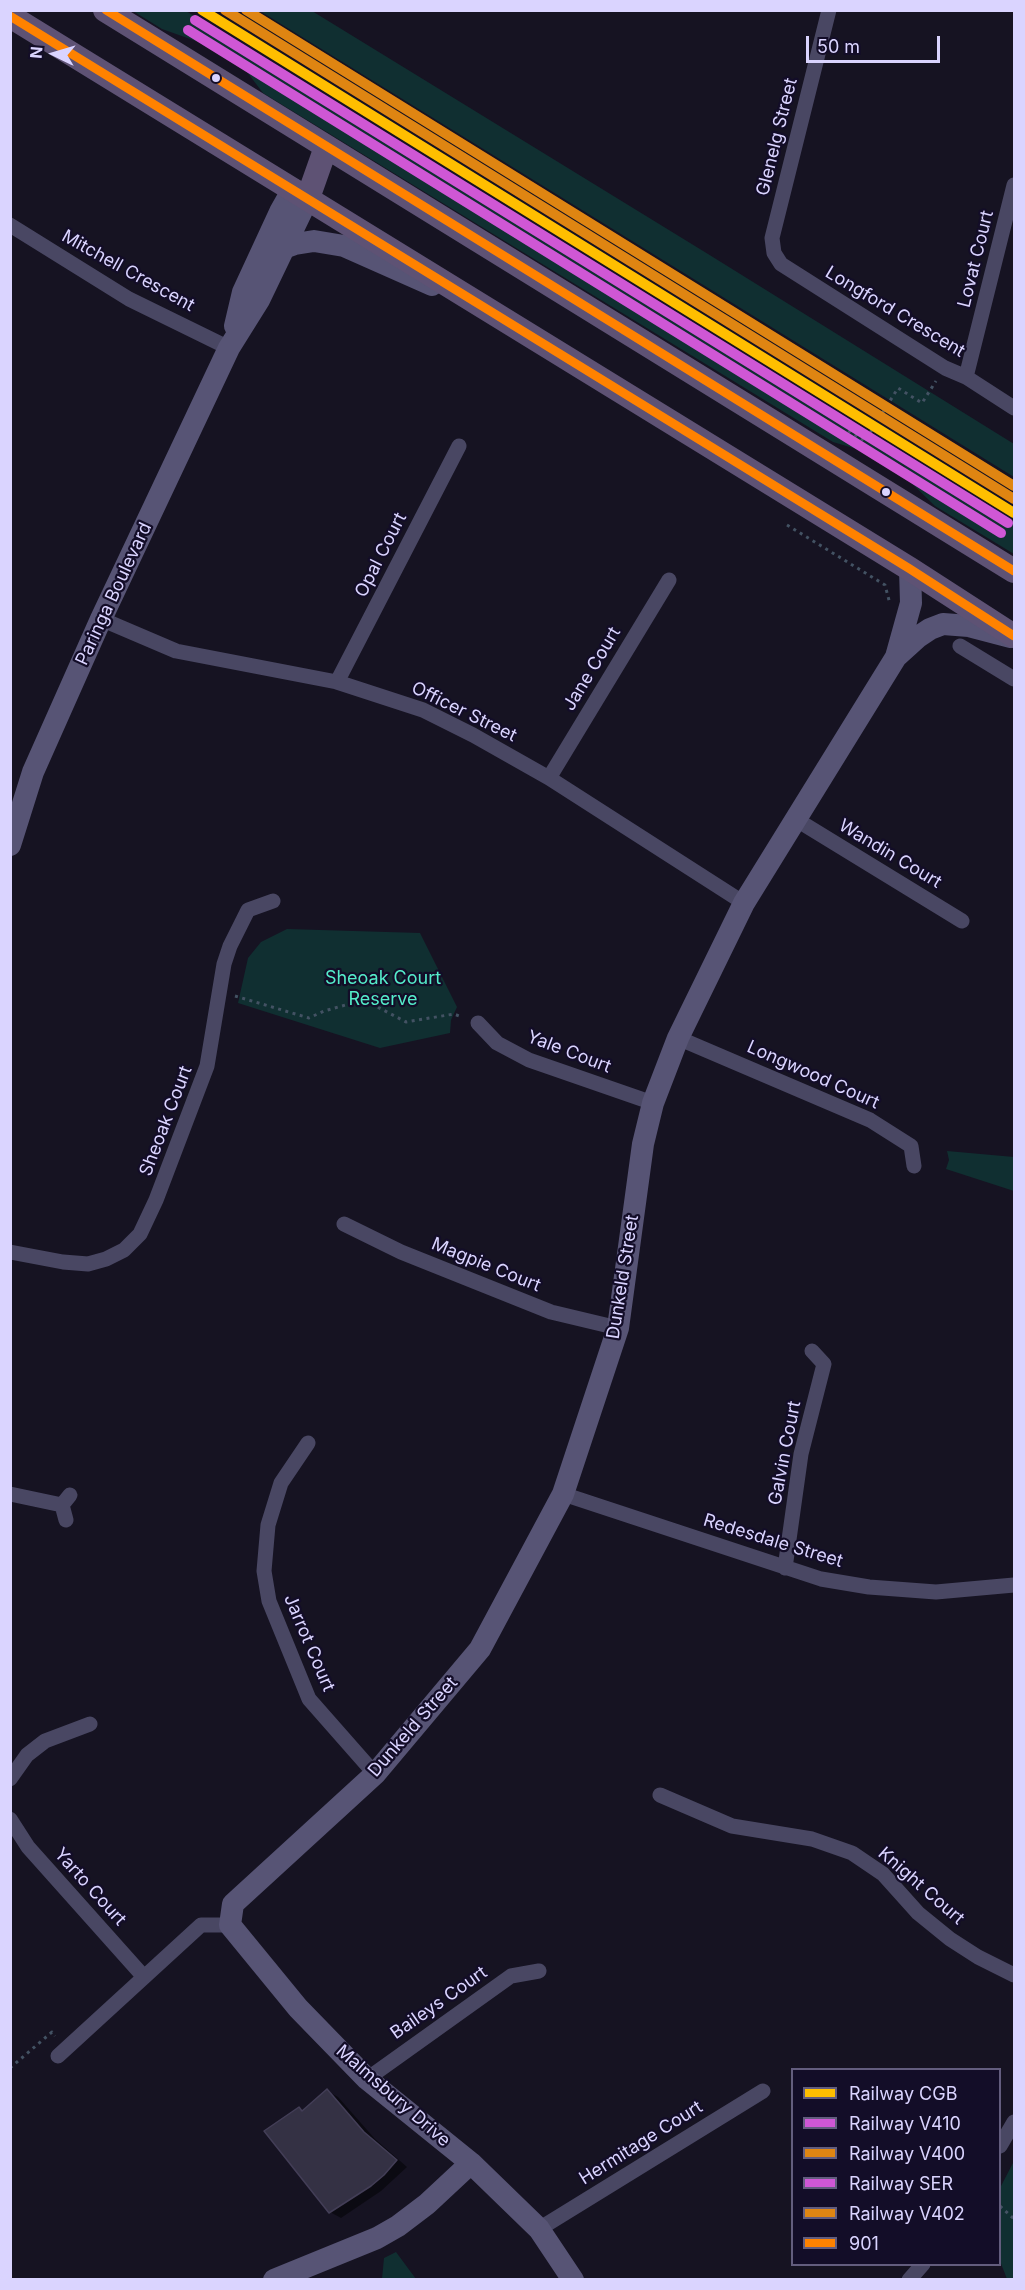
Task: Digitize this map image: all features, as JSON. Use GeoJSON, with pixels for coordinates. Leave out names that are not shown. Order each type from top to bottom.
{"type":"FeatureCollection","features":[{"type":"Feature","properties":{"kind":"main road"},"geometry":{"type":"LineString","coordinates":[[105,10],[1014,571]]}},
{"type":"Feature","properties":{"kind":"main road"},"geometry":{"type":"LineString","coordinates":[[10,16],[910,569],[1014,637]]}},
{"type":"Feature","properties":{"kind":"main road"},"geometry":{"type":"LineString","coordinates":[[300,193],[326,147]]}},
{"type":"Feature","properties":{"kind":"street","name":"Glenelg Street"},"geometry":{"type":"LineString","coordinates":[[772,238],[829,10]]}},
{"type":"Feature","properties":{"kind":"street","name":"Lovat Court"},"geometry":{"type":"LineString","coordinates":[[966,377],[1014,185]]}},
{"type":"Feature","properties":{"kind":"street","name":"Paringa Boulevard"},"geometry":{"type":"LineString","coordinates":[[10,845],[33,771],[101,619],[229,348],[259,300],[284,248],[300,193]]}},
{"type":"Feature","properties":{"kind":"street","name":"Paringa Boulevard"},"geometry":{"type":"LineString","coordinates":[[229,348],[243,292],[279,212],[300,193]]}},
{"type":"Feature","properties":{"kind":"street","name":"Mitchell Crescent"},"geometry":{"type":"LineString","coordinates":[[10,225],[129,298],[229,348]]}},
{"type":"Feature","properties":{"kind":"street","name":"Longford Crescent"},"geometry":{"type":"LineString","coordinates":[[772,238],[774,253],[781,264],[945,368],[966,377],[1014,408]]}},
{"type":"Feature","properties":{"kind":"street"},"geometry":{"type":"LineString","coordinates":[[284,248],[314,241],[344,246],[432,285],[442,282]]}},
{"type":"Feature","properties":{"kind":"street","name":"Opal Court"},"geometry":{"type":"LineString","coordinates":[[337,682],[459,447]]}},
{"type":"Feature","properties":{"kind":"street","name":"Dunkeld Street"},"geometry":{"type":"LineString","coordinates":[[231,1914],[375,1774],[480,1649],[563,1494],[618,1328],[643,1144],[653,1103],[678,1038],[744,903],[896,657],[911,603],[910,569]]}},
{"type":"Feature","properties":{"kind":"street","name":"Jane Court"},"geometry":{"type":"LineString","coordinates":[[549,778],[669,580]]}},
{"type":"Feature","properties":{"kind":"street","name":"Officer Street"},"geometry":{"type":"LineString","coordinates":[[101,619],[176,651],[337,682],[423,710],[549,778],[744,903]]}},
{"type":"Feature","properties":{"kind":"street","name":"Dunkeld Street"},"geometry":{"type":"LineString","coordinates":[[896,657],[918,637],[943,624],[969,626],[1014,637]]}},
{"type":"Feature","properties":{"kind":"street"},"geometry":{"type":"LineString","coordinates":[[960,646],[1014,680]]}},
{"type":"Feature","properties":{"kind":"street","name":"Wandin Court"},"geometry":{"type":"LineString","coordinates":[[797,820],[962,921]]}},
{"type":"Feature","properties":{"kind":"street","name":"Sheoak Court"},"geometry":{"type":"LineString","coordinates":[[10,1252],[63,1262],[88,1264],[106,1259],[124,1250],[140,1234],[161,1189],[207,1066],[224,964],[249,910],[273,901]]}},
{"type":"Feature","properties":{"kind":"street","name":"Yale Court"},"geometry":{"type":"LineString","coordinates":[[478,1023],[497,1042],[529,1060],[653,1103]]}},
{"type":"Feature","properties":{"kind":"street","name":"Longwood Court"},"geometry":{"type":"LineString","coordinates":[[678,1038],[870,1120],[911,1146],[915,1166]]}},
{"type":"Feature","properties":{"kind":"street","name":"Magpie Court"},"geometry":{"type":"LineString","coordinates":[[344,1224],[401,1252],[551,1312],[618,1328]]}},
{"type":"Feature","properties":{"kind":"street","name":"Galvin Court"},"geometry":{"type":"LineString","coordinates":[[785,1568],[801,1454],[824,1364],[812,1351]]}},
{"type":"Feature","properties":{"kind":"street","name":"Jarrot Court"},"geometry":{"type":"LineString","coordinates":[[308,1443],[281,1483],[268,1525],[264,1571],[269,1601],[309,1699],[375,1774]]}},
{"type":"Feature","properties":{"kind":"street"},"geometry":{"type":"LineString","coordinates":[[10,1494],[66,1507]]}},
{"type":"Feature","properties":{"kind":"street","name":"Redesdale Street"},"geometry":{"type":"LineString","coordinates":[[563,1494],[821,1579],[880,1588],[936,1592],[1014,1585]]}},
{"type":"Feature","properties":{"kind":"street"},"geometry":{"type":"LineString","coordinates":[[10,1779],[27,1755],[45,1741],[90,1724]]}},
{"type":"Feature","properties":{"kind":"street","name":"Knight Court"},"geometry":{"type":"LineString","coordinates":[[660,1795],[732,1826],[812,1839],[852,1853],[883,1874],[918,1913],[950,1939],[978,1957],[1014,1975]]}},
{"type":"Feature","properties":{"kind":"street","name":"Yarto Court"},"geometry":{"type":"LineString","coordinates":[[10,1819],[28,1847],[144,1977]]}},
{"type":"Feature","properties":{"kind":"street"},"geometry":{"type":"LineString","coordinates":[[62,2052],[201,1925],[231,1914]]}},
{"type":"Feature","properties":{"kind":"street","name":"Malmsbury Drive"},"geometry":{"type":"LineString","coordinates":[[231,1914],[298,2008],[367,2079],[471,2163],[539,2229],[573,2280]]}},
{"type":"Feature","properties":{"kind":"street","name":"Baileys Court"},"geometry":{"type":"LineString","coordinates":[[367,2079],[511,1976],[539,1971]]}},
{"type":"Feature","properties":{"kind":"street","name":"Hermitage Court"},"geometry":{"type":"LineString","coordinates":[[539,2229],[763,2091]]}},
{"type":"Feature","properties":{"kind":"street"},"geometry":{"type":"LineString","coordinates":[[1001,2143],[1014,2122]]}},
{"type":"Feature","properties":{"kind":"street"},"geometry":{"type":"LineString","coordinates":[[274,2280],[367,2243],[398,2226],[427,2204],[471,2163]]}},
{"type":"Feature","properties":{"kind":"street"},"geometry":{"type":"LineString","coordinates":[[909,2280],[922,2266]]}},
{"type":"Feature","properties":{"kind":"path"},"geometry":{"type":"LineString","coordinates":[[900,470],[843,436],[847,430],[865,441],[898,388],[922,403],[939,376]]}},
{"type":"Feature","properties":{"kind":"path"},"geometry":{"type":"LineString","coordinates":[[219,994],[239,996],[309,1018],[349,1004],[368,1002],[406,1022],[454,1014],[478,1023]]}},
{"type":"Feature","properties":{"kind":"path"},"geometry":{"type":"LineString","coordinates":[[10,2068],[52,2032],[62,2052]]}},
{"type":"Feature","properties":{"kind":"path"},"geometry":{"type":"LineString","coordinates":[[1001,2208],[1014,2219]]}},
{"type":"Feature","properties":{"kind":"green space"},"geometry":{"type":"Polygon","coordinates":[[[133,11],[186,11],[567,248],[925,466],[1014,522],[1014,554],[935,506],[901,473],[905,467],[881,454],[880,456],[833,442],[263,93],[234,55],[212,42],[210,46],[162,29],[133,11]]]}},
{"type":"Feature","properties":{"kind":"green space"},"geometry":{"type":"Polygon","coordinates":[[[260,11],[312,11],[708,254],[1014,444],[1014,477],[260,11]]]}},
{"type":"Feature","properties":{"kind":"green space","name":"Sheoak Court Reserve"},"geometry":{"type":"Polygon","coordinates":[[[287,929],[420,933],[457,1007],[451,1020],[450,1033],[380,1048],[238,1003],[248,958],[261,942],[287,929]]]}},
{"type":"Feature","properties":{"kind":"green space"},"geometry":{"type":"Polygon","coordinates":[[[947,1151],[1014,1157],[1014,1191],[946,1169],[949,1160],[947,1151]]]}},
{"type":"Feature","properties":{"kind":"green space"},"geometry":{"type":"Polygon","coordinates":[[[1014,2161],[1014,2279],[1007,2279],[1001,2264],[1001,2186],[1014,2161]]]}},
{"type":"Feature","properties":{"kind":"green space"},"geometry":{"type":"Polygon","coordinates":[[[396,2252],[416,2279],[382,2279],[384,2258],[396,2252]]]}},
{"type":"Feature","properties":{"kind":"building"},"geometry":{"type":"Polygon","coordinates":[[[327,2089],[364,2132],[397,2160],[371,2186],[329,2213],[264,2131],[299,2107],[302,2111],[327,2089]]]}},
{"type":"Feature","properties":{"kind":"rail line","name":"CGB"},"geometry":{"type":"LineString","coordinates":[[202,10],[1014,513]]}},
{"type":"Feature","properties":{"kind":"rail line","name":"V400"},"geometry":{"type":"LineString","coordinates":[[225,10],[1014,499]]}},
{"type":"Feature","properties":{"kind":"rail line","name":"V402"},"geometry":{"type":"LineString","coordinates":[[246,10],[1014,486]]}},
{"type":"Feature","properties":{"kind":"rail line","name":"V410"},"geometry":{"type":"LineString","coordinates":[[195,20],[1008,523]]}},
{"type":"Feature","properties":{"kind":"rail line","name":"SER"},"geometry":{"type":"LineString","coordinates":[[188,30],[1001,533]]}},
{"type":"Feature","properties":{"kind":"transit line","name":"901"},"geometry":{"type":"LineString","coordinates":[[106,10],[1014,571]]}},
{"type":"Feature","properties":{"kind":"transit line","name":"901"},"geometry":{"type":"LineString","coordinates":[[10,16],[910,569],[1014,636]]}}]}
